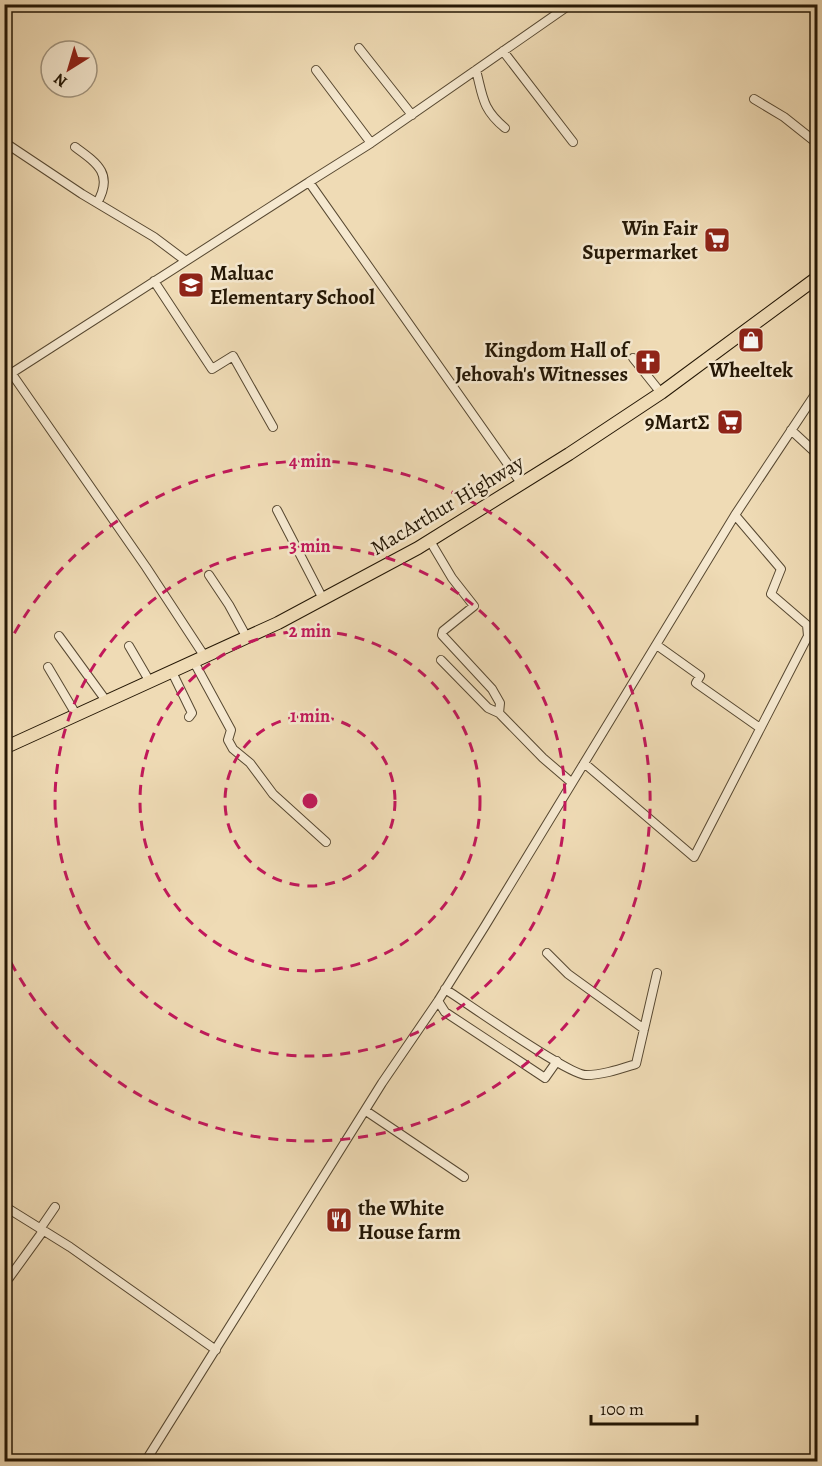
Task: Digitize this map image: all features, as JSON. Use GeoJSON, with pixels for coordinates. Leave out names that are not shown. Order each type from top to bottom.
{"type":"FeatureCollection","features":[{"type":"Feature","properties":{"kind":"highway","name":"MacArthur Highway"},"geometry":{"type":"LineString","coordinates":[[4,748],[278,623],[430,541],[661,393],[818,277]]}},
{"type":"Feature","properties":{"kind":"street"},"geometry":{"type":"LineString","coordinates":[[326,842],[273,794],[250,763],[230,744],[228,740],[231,730],[199,659],[140,557],[8,376],[371,143],[571,4]]}},
{"type":"Feature","properties":{"kind":"street"},"geometry":{"type":"LineString","coordinates":[[359,48],[411,115]]}},
{"type":"Feature","properties":{"kind":"street"},"geometry":{"type":"LineString","coordinates":[[503,51],[573,142]]}},
{"type":"Feature","properties":{"kind":"street"},"geometry":{"type":"LineString","coordinates":[[316,70],[371,143]]}},
{"type":"Feature","properties":{"kind":"street"},"geometry":{"type":"LineString","coordinates":[[476,70],[487,110],[505,128]]}},
{"type":"Feature","properties":{"kind":"street"},"geometry":{"type":"LineString","coordinates":[[754,99],[784,117],[818,144]]}},
{"type":"Feature","properties":{"kind":"street"},"geometry":{"type":"LineString","coordinates":[[4,142],[147,232],[186,261]]}},
{"type":"Feature","properties":{"kind":"street"},"geometry":{"type":"LineString","coordinates":[[75,147],[96,163],[104,174],[103,192],[98,203]]}},
{"type":"Feature","properties":{"kind":"street"},"geometry":{"type":"LineString","coordinates":[[309,182],[521,483]]}},
{"type":"Feature","properties":{"kind":"street"},"geometry":{"type":"LineString","coordinates":[[154,281],[212,369],[233,356],[273,427]]}},
{"type":"Feature","properties":{"kind":"street"},"geometry":{"type":"LineString","coordinates":[[633,358],[661,393]]}},
{"type":"Feature","properties":{"kind":"street"},"geometry":{"type":"LineString","coordinates":[[145,1461],[382,1083],[438,1001],[571,782],[658,646],[735,515],[818,390]]}},
{"type":"Feature","properties":{"kind":"street"},"geometry":{"type":"LineString","coordinates":[[791,430],[818,455]]}},
{"type":"Feature","properties":{"kind":"street"},"geometry":{"type":"LineString","coordinates":[[277,510],[322,599]]}},
{"type":"Feature","properties":{"kind":"street"},"geometry":{"type":"LineString","coordinates":[[584,762],[694,857],[808,636],[807,625],[771,594],[782,569],[735,515]]}},
{"type":"Feature","properties":{"kind":"street"},"geometry":{"type":"LineString","coordinates":[[430,541],[448,572],[474,606],[442,635],[492,689],[500,704],[500,713]]}},
{"type":"Feature","properties":{"kind":"street"},"geometry":{"type":"LineString","coordinates":[[209,575],[246,636]]}},
{"type":"Feature","properties":{"kind":"street"},"geometry":{"type":"LineString","coordinates":[[58,636],[107,702]]}},
{"type":"Feature","properties":{"kind":"street"},"geometry":{"type":"LineString","coordinates":[[129,646],[150,682]]}},
{"type":"Feature","properties":{"kind":"street"},"geometry":{"type":"LineString","coordinates":[[658,646],[700,676],[696,682],[760,728]]}},
{"type":"Feature","properties":{"kind":"street"},"geometry":{"type":"LineString","coordinates":[[441,660],[488,708],[500,713],[543,758],[571,782]]}},
{"type":"Feature","properties":{"kind":"street"},"geometry":{"type":"LineString","coordinates":[[48,667],[77,716]]}},
{"type":"Feature","properties":{"kind":"street"},"geometry":{"type":"LineString","coordinates":[[172,672],[192,713],[189,717]]}},
{"type":"Feature","properties":{"kind":"street"},"geometry":{"type":"LineString","coordinates":[[547,952],[568,975],[644,1029]]}},
{"type":"Feature","properties":{"kind":"street"},"geometry":{"type":"LineString","coordinates":[[445,989],[557,1061],[584,1075],[606,1073],[636,1064],[657,973]]}},
{"type":"Feature","properties":{"kind":"street"},"geometry":{"type":"LineString","coordinates":[[438,1001],[445,1012],[545,1078],[557,1061]]}},
{"type":"Feature","properties":{"kind":"street"},"geometry":{"type":"LineString","coordinates":[[366,1111],[464,1177]]}},
{"type":"Feature","properties":{"kind":"street"},"geometry":{"type":"LineString","coordinates":[[4,1206],[70,1247],[216,1350]]}},
{"type":"Feature","properties":{"kind":"street"},"geometry":{"type":"LineString","coordinates":[[9,1278],[55,1208]]}},
{"type":"Feature","properties":{"kind":"place","name":"Win Fair Supermarket"},"geometry":{"type":"Point","coordinates":[717,240]}},
{"type":"Feature","properties":{"kind":"place","name":"Maluac Elementary School"},"geometry":{"type":"Point","coordinates":[191,285]}},
{"type":"Feature","properties":{"kind":"place","name":"Wheeltek"},"geometry":{"type":"Point","coordinates":[751,340]}},
{"type":"Feature","properties":{"kind":"place","name":"Kingdom Hall of Jehovah's Witnesses"},"geometry":{"type":"Point","coordinates":[648,362]}},
{"type":"Feature","properties":{"kind":"place","name":"9Mart∑"},"geometry":{"type":"Point","coordinates":[730,422]}},
{"type":"Feature","properties":{"kind":"place","name":"the White House farm"},"geometry":{"type":"Point","coordinates":[339,1220]}}]}
